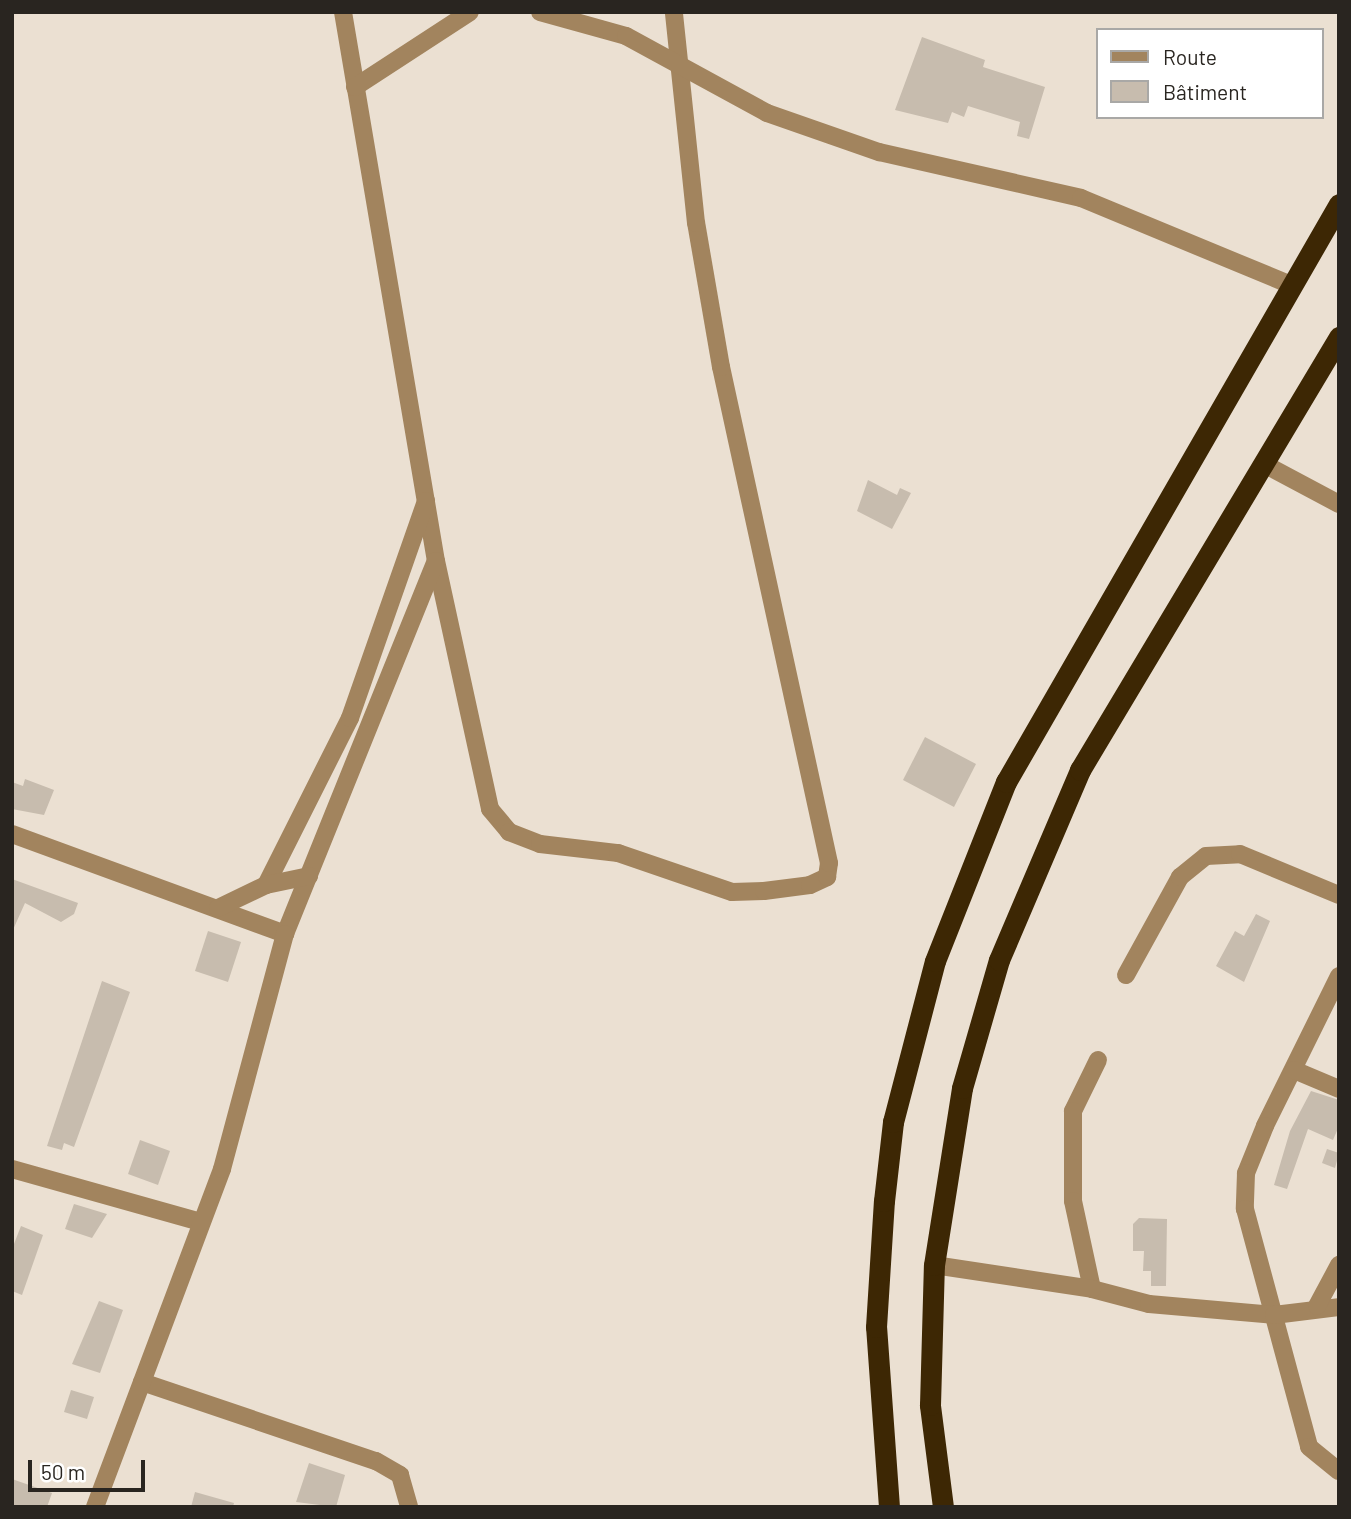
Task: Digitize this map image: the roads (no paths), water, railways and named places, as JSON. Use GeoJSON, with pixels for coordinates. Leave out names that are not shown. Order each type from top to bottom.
{"type":"FeatureCollection","features":[{"type":"Feature","properties":{"kind":"highway"},"geometry":{"type":"LineString","coordinates":[[889,1507],[876,1327],[884,1201],[893,1122],[935,961],[1006,782],[1339,204]]}},
{"type":"Feature","properties":{"kind":"highway"},"geometry":{"type":"LineString","coordinates":[[943,1507],[930,1405],[934,1265],[962,1088],[1034,869],[1080,770],[1339,337]]}},
{"type":"Feature","properties":{"kind":"street"},"geometry":{"type":"LineString","coordinates":[[343,12],[436,561],[498,823],[540,845],[618,853],[732,892],[827,877],[696,223],[684,71],[674,12]]}},
{"type":"Feature","properties":{"kind":"street"},"geometry":{"type":"LineString","coordinates":[[355,88],[470,12]]}},
{"type":"Feature","properties":{"kind":"street"},"geometry":{"type":"LineString","coordinates":[[540,12],[626,36],[684,71],[767,113],[879,152],[1024,181],[1129,214],[1174,240],[1291,285]]}},
{"type":"Feature","properties":{"kind":"street"},"geometry":{"type":"LineString","coordinates":[[1264,464],[1339,504]]}},
{"type":"Feature","properties":{"kind":"street"},"geometry":{"type":"LineString","coordinates":[[266,885],[362,687],[427,499]]}},
{"type":"Feature","properties":{"kind":"street"},"geometry":{"type":"LineString","coordinates":[[95,1507],[238,1121],[285,934],[436,561]]}},
{"type":"Feature","properties":{"kind":"street"},"geometry":{"type":"LineString","coordinates":[[362,687],[379,705]]}},
{"type":"Feature","properties":{"kind":"street"},"geometry":{"type":"LineString","coordinates":[[12,834],[285,934]]}},
{"type":"Feature","properties":{"kind":"street"},"geometry":{"type":"LineString","coordinates":[[1126,975],[1180,877],[1206,856],[1240,854],[1339,895]]}},
{"type":"Feature","properties":{"kind":"street"},"geometry":{"type":"LineString","coordinates":[[218,908],[266,885],[309,876]]}},
{"type":"Feature","properties":{"kind":"street"},"geometry":{"type":"LineString","coordinates":[[1339,976],[1246,1173],[1245,1209],[1309,1447],[1339,1471]]}},
{"type":"Feature","properties":{"kind":"street"},"geometry":{"type":"LineString","coordinates":[[1092,1289],[1073,1201],[1073,1111],[1098,1060]]}},
{"type":"Feature","properties":{"kind":"street"},"geometry":{"type":"LineString","coordinates":[[1294,1070],[1339,1089]]}},
{"type":"Feature","properties":{"kind":"street"},"geometry":{"type":"LineString","coordinates":[[12,1169],[201,1222]]}},
{"type":"Feature","properties":{"kind":"street"},"geometry":{"type":"LineString","coordinates":[[934,1265],[1092,1289],[1149,1304],[1274,1315],[1317,1306],[1339,1307]]}},
{"type":"Feature","properties":{"kind":"street"},"geometry":{"type":"LineString","coordinates":[[1317,1306],[1339,1265]]}},
{"type":"Feature","properties":{"kind":"street"},"geometry":{"type":"LineString","coordinates":[[142,1382],[376,1461],[400,1475],[409,1507]]}}]}
